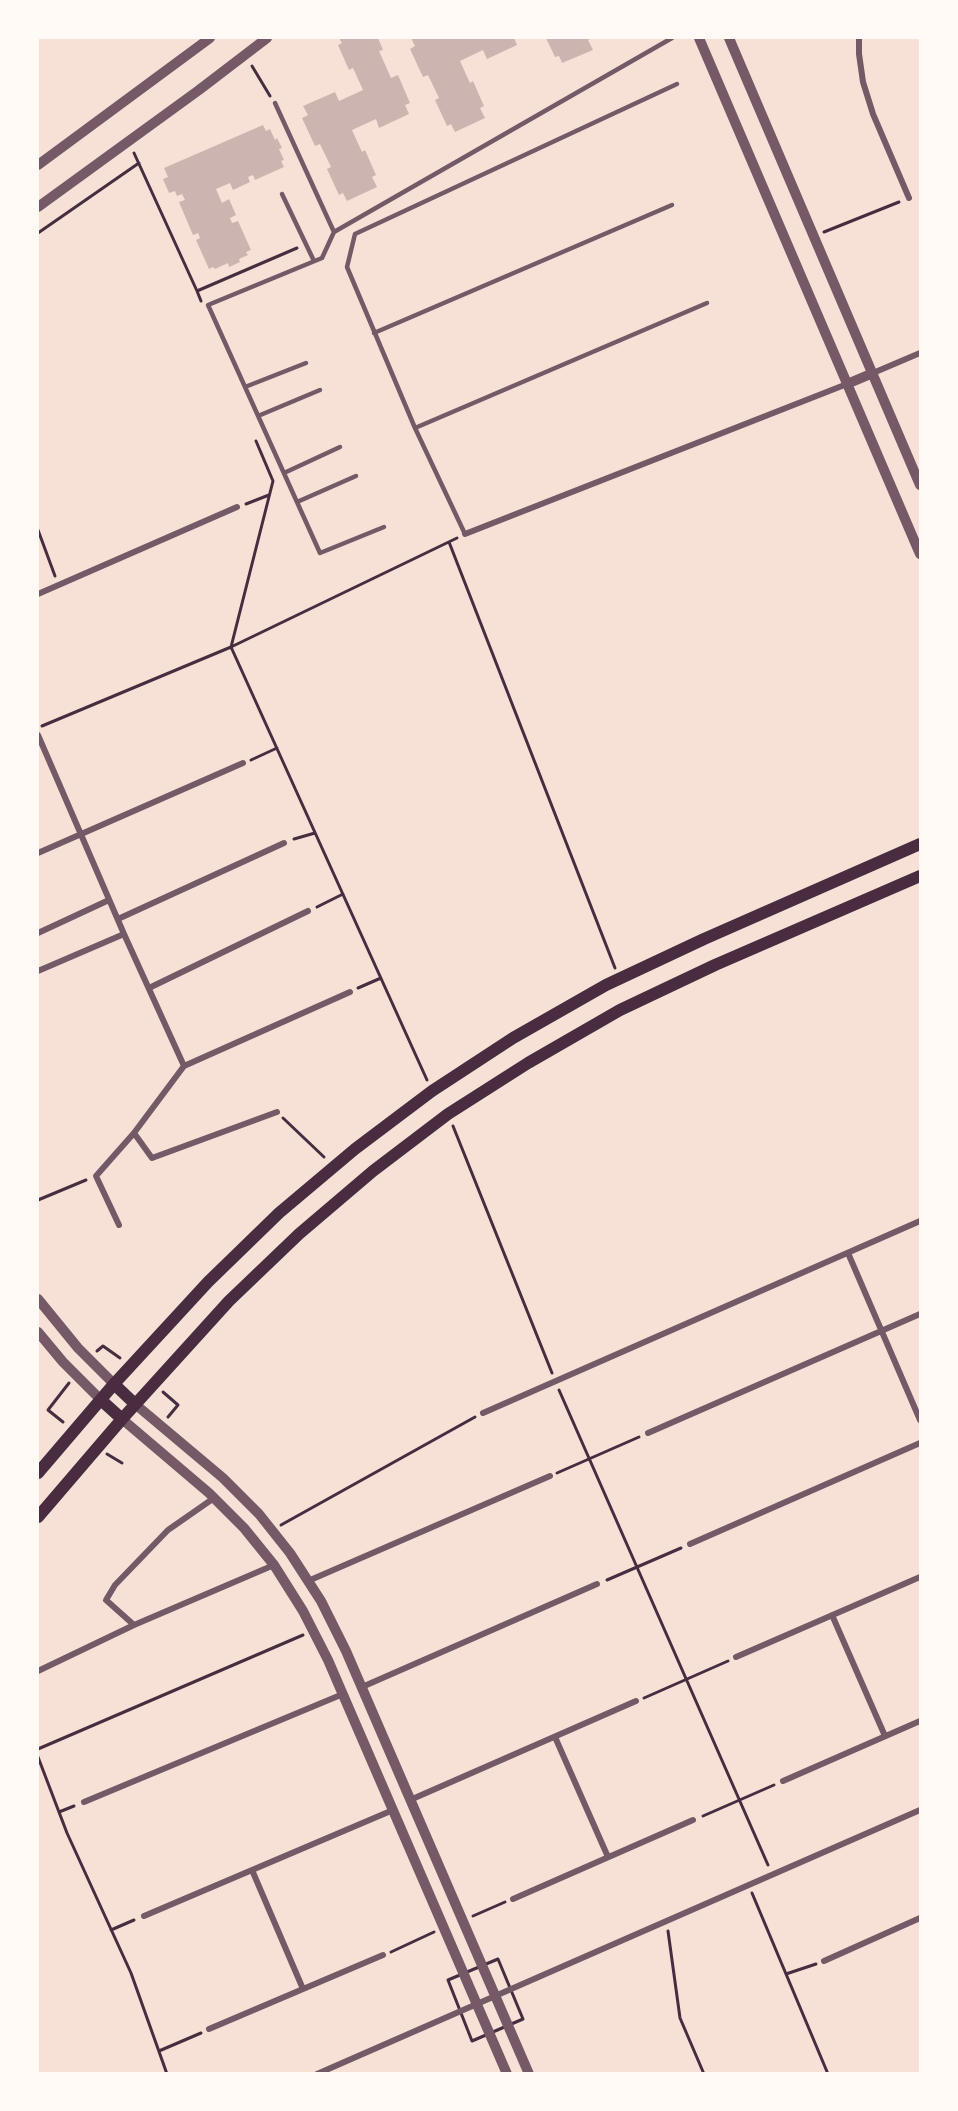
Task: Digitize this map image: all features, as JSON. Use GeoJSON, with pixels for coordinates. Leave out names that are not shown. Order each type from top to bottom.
{"type":"FeatureCollection","features":[{"type":"Feature","properties":{"kind":"main road"},"geometry":{"type":"LineString","coordinates":[[38,1473],[114,1384],[208,1282],[279,1213],[334,1166],[432,1090],[513,1038],[619,979],[704,939],[921,844]]}},
{"type":"Feature","properties":{"kind":"main road"},"geometry":{"type":"LineString","coordinates":[[38,1517],[135,1404],[229,1301],[299,1234],[373,1171],[448,1114],[528,1063],[620,1010],[716,965],[921,876]]}},
{"type":"Feature","properties":{"kind":"main road"},"geometry":{"type":"LineString","coordinates":[[114,1384],[135,1404]]}},
{"type":"Feature","properties":{"kind":"main road"},"geometry":{"type":"LineString","coordinates":[[101,1400],[122,1419]]}},
{"type":"Feature","properties":{"kind":"street"},"geometry":{"type":"LineString","coordinates":[[38,165],[210,38]]}},
{"type":"Feature","properties":{"kind":"street"},"geometry":{"type":"LineString","coordinates":[[38,207],[267,38]]}},
{"type":"Feature","properties":{"kind":"street"},"geometry":{"type":"LineString","coordinates":[[699,38],[921,554]]}},
{"type":"Feature","properties":{"kind":"street"},"geometry":{"type":"LineString","coordinates":[[729,38],[921,484]]}},
{"type":"Feature","properties":{"kind":"street"},"geometry":{"type":"LineString","coordinates":[[860,38],[859,54],[863,81],[873,114],[909,198]]}},
{"type":"Feature","properties":{"kind":"street"},"geometry":{"type":"LineString","coordinates":[[465,534],[921,353]]}},
{"type":"Feature","properties":{"kind":"street"},"geometry":{"type":"LineString","coordinates":[[38,594],[237,507]]}},
{"type":"Feature","properties":{"kind":"street"},"geometry":{"type":"LineString","coordinates":[[38,735],[80,835],[184,1066]]}},
{"type":"Feature","properties":{"kind":"street"},"geometry":{"type":"LineString","coordinates":[[38,853],[243,764]]}},
{"type":"Feature","properties":{"kind":"street"},"geometry":{"type":"LineString","coordinates":[[118,919],[284,843]]}},
{"type":"Feature","properties":{"kind":"street"},"geometry":{"type":"LineString","coordinates":[[38,933],[109,900]]}},
{"type":"Feature","properties":{"kind":"street"},"geometry":{"type":"LineString","coordinates":[[149,988],[308,911]]}},
{"type":"Feature","properties":{"kind":"street"},"geometry":{"type":"LineString","coordinates":[[38,971],[124,934]]}},
{"type":"Feature","properties":{"kind":"street"},"geometry":{"type":"LineString","coordinates":[[119,1226],[96,1176],[134,1133],[184,1066],[350,992]]}},
{"type":"Feature","properties":{"kind":"street"},"geometry":{"type":"LineString","coordinates":[[134,1133],[152,1158],[277,1112]]}},
{"type":"Feature","properties":{"kind":"street"},"geometry":{"type":"LineString","coordinates":[[483,1413],[921,1221]]}},
{"type":"Feature","properties":{"kind":"street"},"geometry":{"type":"LineString","coordinates":[[848,1253],[921,1420]]}},
{"type":"Feature","properties":{"kind":"street"},"geometry":{"type":"LineString","coordinates":[[38,1299],[78,1348],[114,1384]]}},
{"type":"Feature","properties":{"kind":"street"},"geometry":{"type":"LineString","coordinates":[[648,1433],[921,1314]]}},
{"type":"Feature","properties":{"kind":"street"},"geometry":{"type":"LineString","coordinates":[[38,1332],[63,1362],[101,1400]]}},
{"type":"Feature","properties":{"kind":"street"},"geometry":{"type":"LineString","coordinates":[[135,1404],[223,1479],[259,1514],[308,1581],[336,1631],[362,1687],[529,2073]]}},
{"type":"Feature","properties":{"kind":"street"},"geometry":{"type":"LineString","coordinates":[[122,1419],[214,1498],[244,1528],[274,1565],[303,1611],[343,1694],[507,2073]]}},
{"type":"Feature","properties":{"kind":"street"},"geometry":{"type":"LineString","coordinates":[[690,1544],[921,1443]]}},
{"type":"Feature","properties":{"kind":"street"},"geometry":{"type":"LineString","coordinates":[[308,1581],[550,1476]]}},
{"type":"Feature","properties":{"kind":"street"},"geometry":{"type":"LineString","coordinates":[[134,1625],[106,1600],[115,1585],[168,1530],[214,1498]]}},
{"type":"Feature","properties":{"kind":"street"},"geometry":{"type":"LineString","coordinates":[[38,1671],[134,1625],[274,1565]]}},
{"type":"Feature","properties":{"kind":"street"},"geometry":{"type":"LineString","coordinates":[[736,1657],[921,1577]]}},
{"type":"Feature","properties":{"kind":"street"},"geometry":{"type":"LineString","coordinates":[[362,1687],[597,1584]]}},
{"type":"Feature","properties":{"kind":"street"},"geometry":{"type":"LineString","coordinates":[[832,1615],[885,1736]]}},
{"type":"Feature","properties":{"kind":"street"},"geometry":{"type":"LineString","coordinates":[[84,1802],[343,1694]]}},
{"type":"Feature","properties":{"kind":"street"},"geometry":{"type":"LineString","coordinates":[[410,1800],[636,1701]]}},
{"type":"Feature","properties":{"kind":"street"},"geometry":{"type":"LineString","coordinates":[[783,1781],[921,1721]]}},
{"type":"Feature","properties":{"kind":"street"},"geometry":{"type":"LineString","coordinates":[[555,1737],[608,1857]]}},
{"type":"Feature","properties":{"kind":"street"},"geometry":{"type":"LineString","coordinates":[[144,1916],[393,1810]]}},
{"type":"Feature","properties":{"kind":"street"},"geometry":{"type":"LineString","coordinates":[[317,2073],[921,1810]]}},
{"type":"Feature","properties":{"kind":"street"},"geometry":{"type":"LineString","coordinates":[[513,1899],[693,1820]]}},
{"type":"Feature","properties":{"kind":"street"},"geometry":{"type":"LineString","coordinates":[[252,1870],[303,1989]]}},
{"type":"Feature","properties":{"kind":"street"},"geometry":{"type":"LineString","coordinates":[[824,1961],[921,1918]]}},
{"type":"Feature","properties":{"kind":"street"},"geometry":{"type":"LineString","coordinates":[[209,2029],[383,1955]]}},
{"type":"Feature","properties":{"kind":"lane"},"geometry":{"type":"LineString","coordinates":[[384,527],[320,553],[208,304],[322,258],[334,232],[672,38]]}},
{"type":"Feature","properties":{"kind":"lane"},"geometry":{"type":"LineString","coordinates":[[465,534],[415,428],[347,267],[355,234],[677,84]]}},
{"type":"Feature","properties":{"kind":"lane"},"geometry":{"type":"LineString","coordinates":[[275,104],[334,232]]}},
{"type":"Feature","properties":{"kind":"lane"},"geometry":{"type":"LineString","coordinates":[[282,194],[314,261]]}},
{"type":"Feature","properties":{"kind":"lane"},"geometry":{"type":"LineString","coordinates":[[374,333],[672,205]]}},
{"type":"Feature","properties":{"kind":"lane"},"geometry":{"type":"LineString","coordinates":[[415,428],[707,303]]}},
{"type":"Feature","properties":{"kind":"lane"},"geometry":{"type":"LineString","coordinates":[[245,387],[306,363]]}},
{"type":"Feature","properties":{"kind":"lane"},"geometry":{"type":"LineString","coordinates":[[258,416],[320,390]]}},
{"type":"Feature","properties":{"kind":"lane"},"geometry":{"type":"LineString","coordinates":[[284,473],[340,447]]}},
{"type":"Feature","properties":{"kind":"lane"},"geometry":{"type":"LineString","coordinates":[[297,502],[356,476]]}},
{"type":"Feature","properties":{"kind":"path"},"geometry":{"type":"LineString","coordinates":[[244,55],[275,104]]}},
{"type":"Feature","properties":{"kind":"path"},"geometry":{"type":"LineString","coordinates":[[129,141],[197,291]]}},
{"type":"Feature","properties":{"kind":"path"},"geometry":{"type":"LineString","coordinates":[[38,233],[139,164]]}},
{"type":"Feature","properties":{"kind":"path"},"geometry":{"type":"LineString","coordinates":[[814,236],[909,198]]}},
{"type":"Feature","properties":{"kind":"path"},"geometry":{"type":"LineString","coordinates":[[237,507],[269,495]]}},
{"type":"Feature","properties":{"kind":"path"},"geometry":{"type":"LineString","coordinates":[[38,531],[58,584]]}},
{"type":"Feature","properties":{"kind":"path"},"geometry":{"type":"LineString","coordinates":[[38,728],[231,647],[465,534]]}},
{"type":"Feature","properties":{"kind":"path"},"geometry":{"type":"LineString","coordinates":[[449,542],[619,979]]}},
{"type":"Feature","properties":{"kind":"path"},"geometry":{"type":"LineString","coordinates":[[231,647],[432,1090]]}},
{"type":"Feature","properties":{"kind":"path"},"geometry":{"type":"LineString","coordinates":[[243,764],[277,748]]}},
{"type":"Feature","properties":{"kind":"path"},"geometry":{"type":"LineString","coordinates":[[284,843],[315,833]]}},
{"type":"Feature","properties":{"kind":"path"},"geometry":{"type":"LineString","coordinates":[[308,911],[343,894]]}},
{"type":"Feature","properties":{"kind":"path"},"geometry":{"type":"LineString","coordinates":[[350,992],[381,978]]}},
{"type":"Feature","properties":{"kind":"path"},"geometry":{"type":"LineString","coordinates":[[277,1112],[334,1166]]}},
{"type":"Feature","properties":{"kind":"path"},"geometry":{"type":"LineString","coordinates":[[448,1114],[555,1381],[772,1875]]}},
{"type":"Feature","properties":{"kind":"path"},"geometry":{"type":"LineString","coordinates":[[38,1200],[96,1176]]}},
{"type":"Feature","properties":{"kind":"path"},"geometry":{"type":"LineString","coordinates":[[272,1530],[483,1413]]}},
{"type":"Feature","properties":{"kind":"path"},"geometry":{"type":"LineString","coordinates":[[550,1476],[648,1433]]}},
{"type":"Feature","properties":{"kind":"path"},"geometry":{"type":"LineString","coordinates":[[597,1584],[690,1544]]}},
{"type":"Feature","properties":{"kind":"path"},"geometry":{"type":"LineString","coordinates":[[38,1749],[313,1631]]}},
{"type":"Feature","properties":{"kind":"path"},"geometry":{"type":"LineString","coordinates":[[636,1701],[736,1657]]}},
{"type":"Feature","properties":{"kind":"path"},"geometry":{"type":"LineString","coordinates":[[38,1757],[59,1812],[131,1973],[167,2073]]}},
{"type":"Feature","properties":{"kind":"path"},"geometry":{"type":"LineString","coordinates":[[693,1820],[783,1781]]}},
{"type":"Feature","properties":{"kind":"path"},"geometry":{"type":"LineString","coordinates":[[59,1812],[84,1802]]}},
{"type":"Feature","properties":{"kind":"path"},"geometry":{"type":"LineString","coordinates":[[749,1885],[828,2073]]}},
{"type":"Feature","properties":{"kind":"path"},"geometry":{"type":"LineString","coordinates":[[463,1920],[513,1899]]}},
{"type":"Feature","properties":{"kind":"path"},"geometry":{"type":"LineString","coordinates":[[111,1930],[144,1916]]}},
{"type":"Feature","properties":{"kind":"path"},"geometry":{"type":"LineString","coordinates":[[666,1921],[680,2018],[704,2073]]}},
{"type":"Feature","properties":{"kind":"path"},"geometry":{"type":"LineString","coordinates":[[383,1955],[444,1928]]}},
{"type":"Feature","properties":{"kind":"path"},"geometry":{"type":"LineString","coordinates":[[786,1974],[824,1961]]}},
{"type":"Feature","properties":{"kind":"path"},"geometry":{"type":"LineString","coordinates":[[159,2051],[209,2029]]}},
{"type":"Feature","properties":{"kind":"building"},"geometry":{"type":"Polygon","coordinates":[[[339,38],[378,38],[383,50],[379,51],[391,78],[398,75],[410,103],[405,105],[409,114],[379,128],[376,119],[352,130],[362,152],[365,150],[376,175],[372,177],[377,187],[347,201],[343,193],[339,195],[327,169],[331,167],[320,144],[315,146],[302,118],[308,115],[303,106],[335,92],[339,101],[363,90],[353,68],[349,70],[338,45],[342,43],[339,38]]]}},
{"type":"Feature","properties":{"kind":"building"},"geometry":{"type":"Polygon","coordinates":[[[411,38],[514,38],[517,45],[487,59],[483,50],[460,61],[470,83],[473,81],[484,106],[480,108],[485,118],[455,132],[451,124],[447,126],[435,100],[439,98],[428,75],[423,77],[410,49],[415,46],[411,38]]]}},
{"type":"Feature","properties":{"kind":"building"},"geometry":{"type":"Polygon","coordinates":[[[546,38],[593,38],[588,40],[593,50],[562,63],[559,56],[555,57],[546,38]]]}},
{"type":"Feature","properties":{"kind":"building"},"geometry":{"type":"Polygon","coordinates":[[[263,125],[266,131],[270,129],[282,148],[279,149],[284,160],[281,161],[284,167],[255,180],[253,175],[248,177],[250,182],[233,190],[230,183],[216,189],[222,203],[229,199],[236,215],[230,218],[232,223],[238,221],[251,250],[246,252],[248,255],[239,259],[240,262],[229,267],[228,263],[215,269],[213,267],[209,269],[196,240],[200,238],[198,233],[193,235],[179,202],[185,200],[182,194],[177,196],[175,191],[169,193],[163,179],[168,177],[164,168],[263,125]]]}}]}
